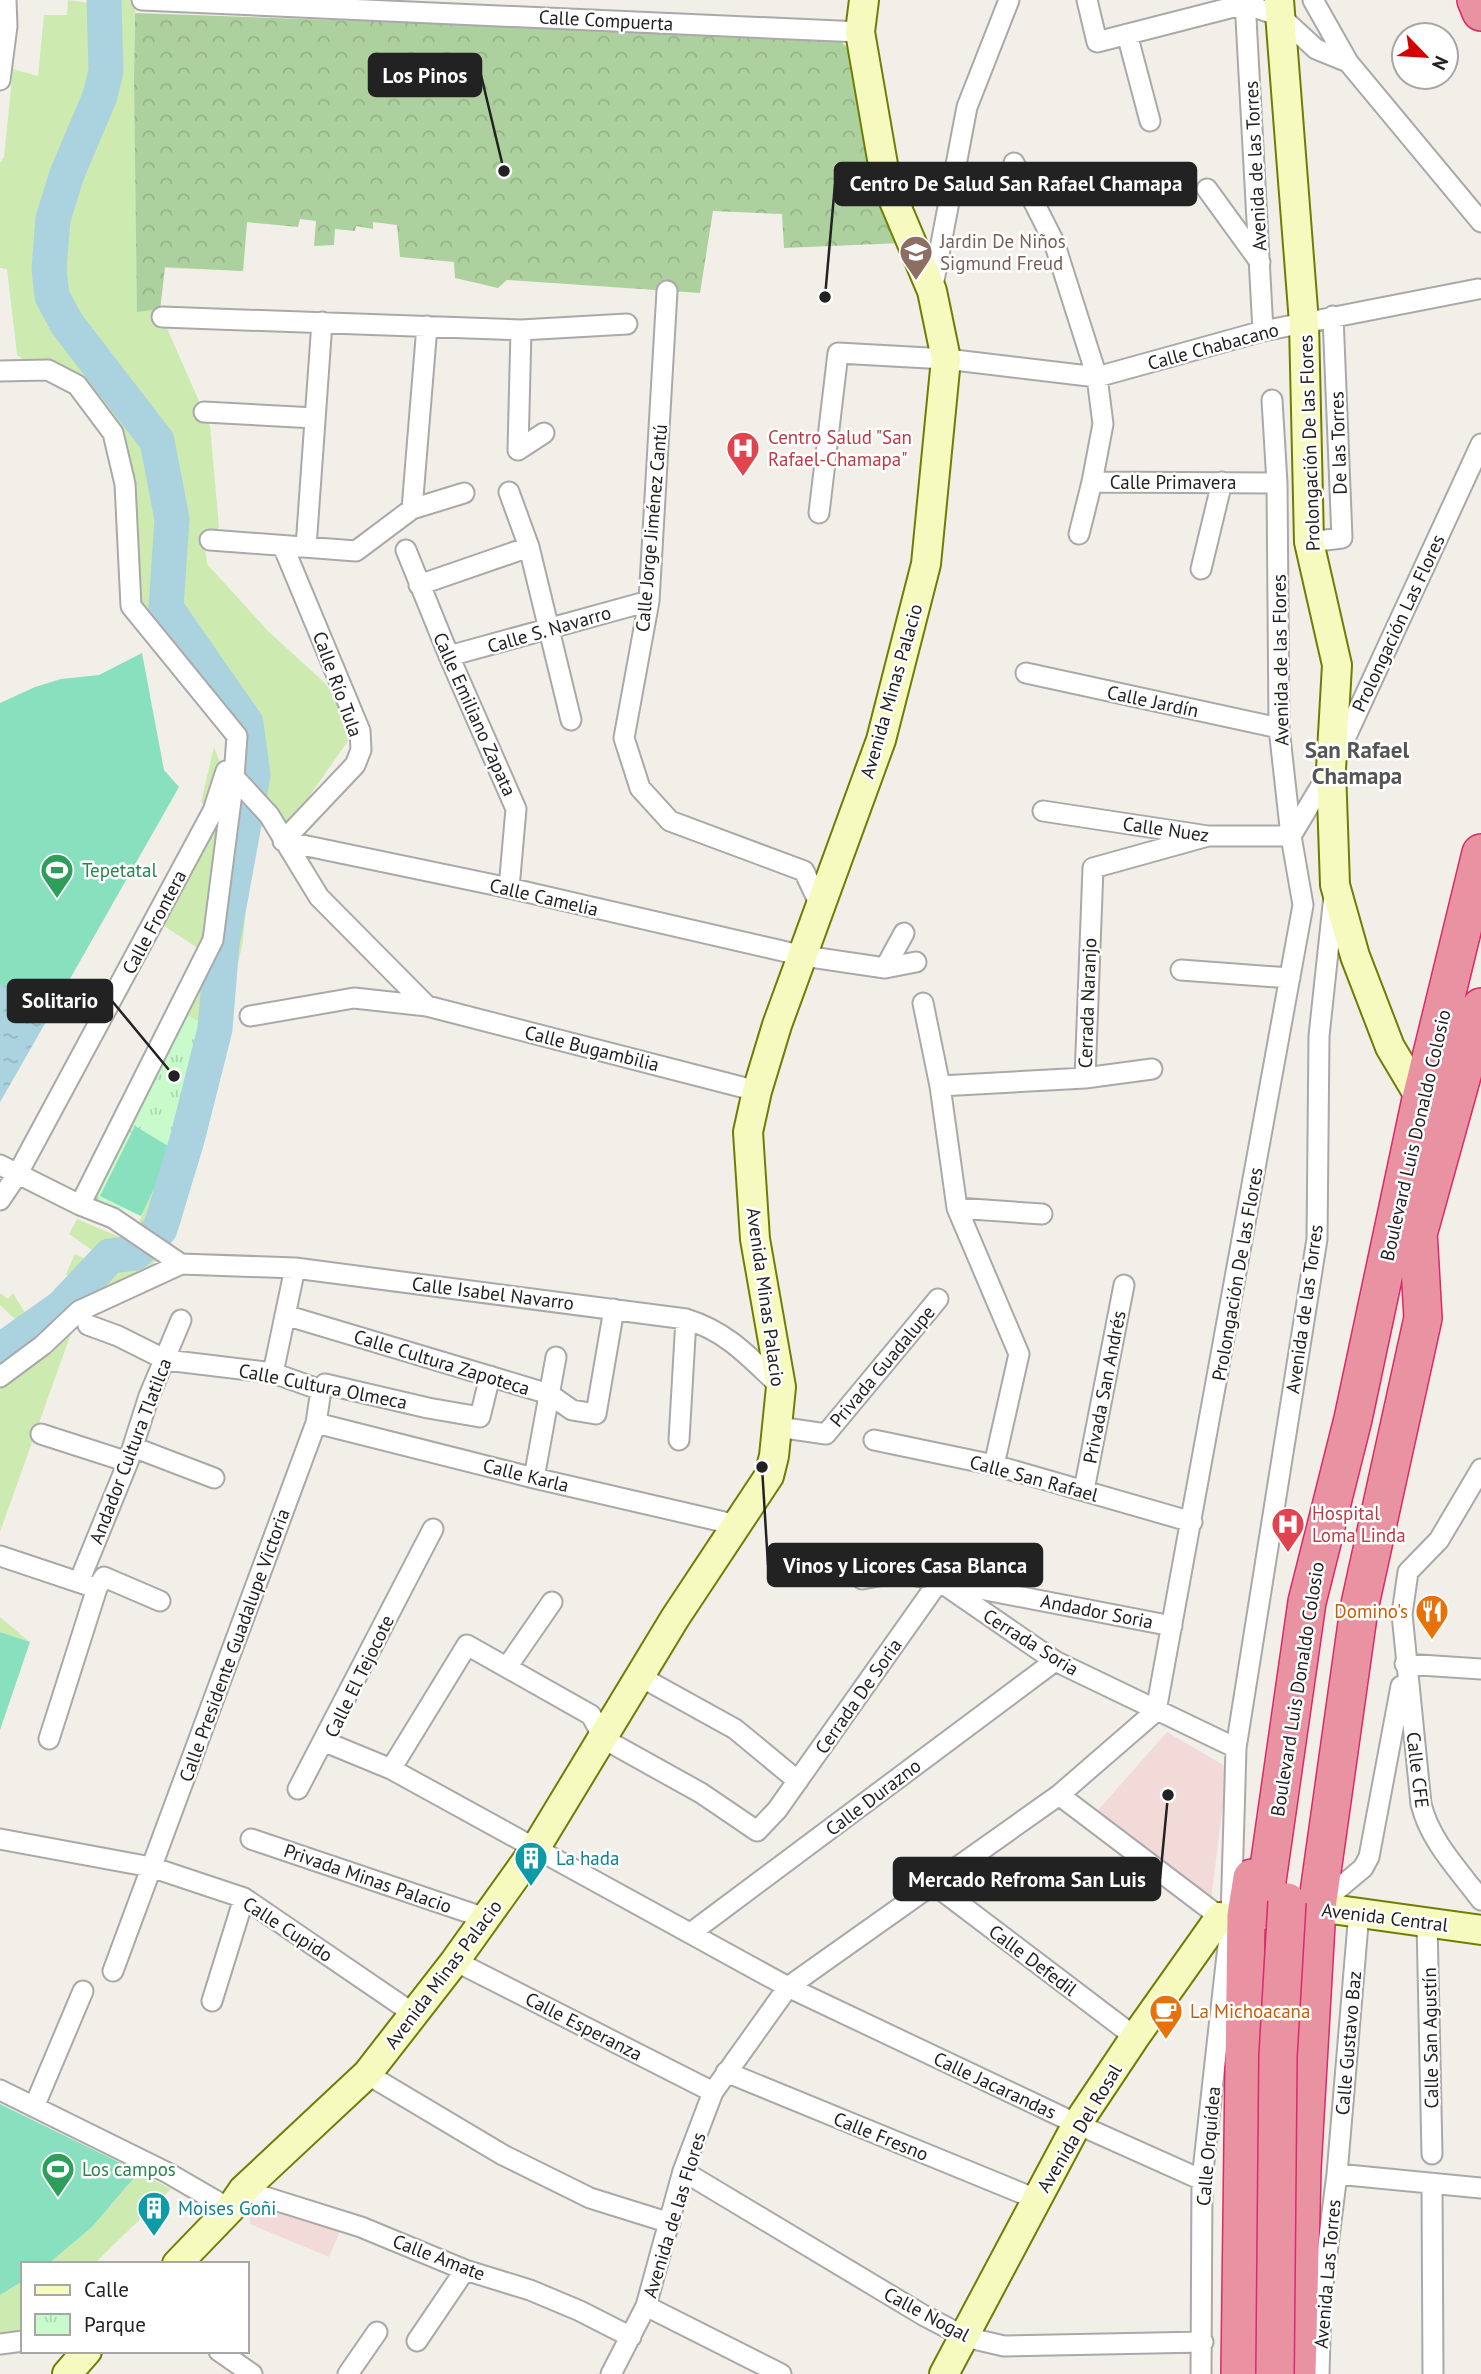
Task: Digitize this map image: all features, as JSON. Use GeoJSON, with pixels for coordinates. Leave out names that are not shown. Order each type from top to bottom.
{"type":"FeatureCollection","features":[{"type":"Feature","properties":{"kind":"highway"},"geometry":{"type":"LineString","coordinates":[[1476,0],[1481,12]]}},
{"type":"Feature","properties":{"kind":"highway","name":"Boulevard Luis Donaldo Colosio"},"geometry":{"type":"LineString","coordinates":[[1275,2374],[1278,2056],[1287,1902],[1332,1588],[1365,1415],[1372,1332],[1421,1098],[1481,853]]}},
{"type":"Feature","properties":{"kind":"highway","name":"Boulevard Luis Donaldo Colosio"},"geometry":{"type":"LineString","coordinates":[[1252,2374],[1255,2039],[1263,1909],[1307,1602],[1365,1415],[1481,1007]]}},
{"type":"Feature","properties":{"kind":"highway"},"geometry":{"type":"LineString","coordinates":[[1297,2374],[1302,2169],[1317,1907],[1359,1609],[1423,1318],[1418,1231]]}},
{"type":"Feature","properties":{"kind":"highway"},"geometry":{"type":"LineString","coordinates":[[1240,2374],[1232,1917],[1293,1599],[1338,1416],[1372,1332]]}},
{"type":"Feature","properties":{"kind":"main road","name":"Avenida Minas Palacio"},"geometry":{"type":"LineString","coordinates":[[179,2262],[237,2200],[367,2074],[455,1961],[535,1849],[675,1618],[769,1476],[778,1427],[780,1387],[755,1238],[748,1132],[777,1025],[881,740],[926,564],[946,359],[932,291],[886,182],[860,32],[864,0]]}},
{"type":"Feature","properties":{"kind":"main road","name":"Prolongación De las Flores"},"geometry":{"type":"LineString","coordinates":[[1279,8],[1304,323],[1309,542],[1337,665],[1331,769],[1335,885]]}},
{"type":"Feature","properties":{"kind":"main road"},"geometry":{"type":"LineString","coordinates":[[1335,885],[1355,956],[1390,1046],[1421,1098]]}},
{"type":"Feature","properties":{"kind":"main road","name":"Avenida Central"},"geometry":{"type":"LineString","coordinates":[[1232,1917],[1317,1907],[1481,1930]]}},
{"type":"Feature","properties":{"kind":"main road","name":"Avenida Del Rosal"},"geometry":{"type":"LineString","coordinates":[[944,2374],[1077,2124],[1135,2038],[1232,1917]]}},
{"type":"Feature","properties":{"kind":"street"},"geometry":{"type":"LineString","coordinates":[[0,80],[6,0]]}},
{"type":"Feature","properties":{"kind":"street","name":"Calle Compuerta"},"geometry":{"type":"LineString","coordinates":[[142,0],[860,32]]}},
{"type":"Feature","properties":{"kind":"street"},"geometry":{"type":"LineString","coordinates":[[932,291],[967,107],[1009,0]]}},
{"type":"Feature","properties":{"kind":"street"},"geometry":{"type":"LineString","coordinates":[[1087,0],[1097,42],[1245,2],[1279,8],[1316,49],[1348,62]]}},
{"type":"Feature","properties":{"kind":"street"},"geometry":{"type":"LineString","coordinates":[[1313,0],[1348,62],[1481,222]]}},
{"type":"Feature","properties":{"kind":"street","name":"Avenida de las Torres"},"geometry":{"type":"LineString","coordinates":[[1245,2],[1263,331]]}},
{"type":"Feature","properties":{"kind":"street"},"geometry":{"type":"LineString","coordinates":[[1126,34],[1150,121]]}},
{"type":"Feature","properties":{"kind":"street","name":"Calle Primavera"},"geometry":{"type":"LineString","coordinates":[[1014,163],[1054,242],[1097,377],[1103,424],[1092,482],[1277,483]]}},
{"type":"Feature","properties":{"kind":"street"},"geometry":{"type":"LineString","coordinates":[[1207,189],[1260,262]]}},
{"type":"Feature","properties":{"kind":"street","name":"Calle Chabacano"},"geometry":{"type":"LineString","coordinates":[[819,513],[838,353],[946,359],[1097,377],[1263,331],[1478,289]]}},
{"type":"Feature","properties":{"kind":"street","name":"Calle Jorge Jiménez Cantú"},"geometry":{"type":"LineString","coordinates":[[667,291],[649,601],[624,738],[640,788],[670,821],[804,871],[820,905]]}},
{"type":"Feature","properties":{"kind":"street","name":"De las Torres"},"geometry":{"type":"LineString","coordinates":[[1309,542],[1342,538],[1333,316]]}},
{"type":"Feature","properties":{"kind":"street"},"geometry":{"type":"LineString","coordinates":[[162,317],[521,330],[627,324]]}},
{"type":"Feature","properties":{"kind":"street"},"geometry":{"type":"LineString","coordinates":[[306,547],[322,322]]}},
{"type":"Feature","properties":{"kind":"street"},"geometry":{"type":"LineString","coordinates":[[412,509],[427,326]]}},
{"type":"Feature","properties":{"kind":"street"},"geometry":{"type":"LineString","coordinates":[[521,330],[518,450],[544,433]]}},
{"type":"Feature","properties":{"kind":"street"},"geometry":{"type":"LineString","coordinates":[[0,371],[48,370],[77,385],[113,433],[125,484],[131,607],[237,736],[213,940],[80,1205]]}},
{"type":"Feature","properties":{"kind":"street","name":"Avenida de las Flores"},"geometry":{"type":"LineString","coordinates":[[1272,400],[1277,483],[1279,728],[1291,836]]}},
{"type":"Feature","properties":{"kind":"street"},"geometry":{"type":"LineString","coordinates":[[204,412],[315,418]]}},
{"type":"Feature","properties":{"kind":"street","name":"Prolongación Las Flores"},"geometry":{"type":"LineString","coordinates":[[1291,836],[1331,769],[1481,444]]}},
{"type":"Feature","properties":{"kind":"street"},"geometry":{"type":"LineString","coordinates":[[1079,534],[1092,482]]}},
{"type":"Feature","properties":{"kind":"street"},"geometry":{"type":"LineString","coordinates":[[1201,569],[1222,482]]}},
{"type":"Feature","properties":{"kind":"street"},"geometry":{"type":"LineString","coordinates":[[509,492],[529,547],[571,720]]}},
{"type":"Feature","properties":{"kind":"street"},"geometry":{"type":"LineString","coordinates":[[210,540],[356,551],[412,509],[464,493]]}},
{"type":"Feature","properties":{"kind":"street","name":"Calle Río Tula"},"geometry":{"type":"LineString","coordinates":[[283,546],[360,730],[361,750],[355,765],[283,841]]}},
{"type":"Feature","properties":{"kind":"street"},"geometry":{"type":"LineString","coordinates":[[419,585],[529,547]]}},
{"type":"Feature","properties":{"kind":"street","name":"Calle Emiliano Zapata"},"geometry":{"type":"LineString","coordinates":[[406,550],[516,810],[509,888]]}},
{"type":"Feature","properties":{"kind":"street","name":"Calle S. Navarro"},"geometry":{"type":"LineString","coordinates":[[449,656],[649,601]]}},
{"type":"Feature","properties":{"kind":"street","name":"Calle Jardín"},"geometry":{"type":"LineString","coordinates":[[1026,673],[1279,728]]}},
{"type":"Feature","properties":{"kind":"street","name":"Calle Frontera"},"geometry":{"type":"LineString","coordinates":[[0,1200],[18,1175],[213,811],[237,736]]}},
{"type":"Feature","properties":{"kind":"street"},"geometry":{"type":"LineString","coordinates":[[234,777],[269,815],[319,897],[427,1006]]}},
{"type":"Feature","properties":{"kind":"street","name":"Calle Nuez"},"geometry":{"type":"LineString","coordinates":[[1043,811],[1208,836],[1291,836]]}},
{"type":"Feature","properties":{"kind":"street","name":"Cerrada Naranjo"},"geometry":{"type":"LineString","coordinates":[[940,1086],[1085,1078],[1093,868],[1208,836]]}},
{"type":"Feature","properties":{"kind":"street","name":"Prolongación De las Flores"},"geometry":{"type":"LineString","coordinates":[[1156,1711],[1303,905],[1291,836]]}},
{"type":"Feature","properties":{"kind":"street","name":"Calle Camelia"},"geometry":{"type":"LineString","coordinates":[[283,841],[509,888],[804,956],[885,968],[916,962]]}},
{"type":"Feature","properties":{"kind":"street","name":"Avenida de las Torres"},"geometry":{"type":"LineString","coordinates":[[1232,1917],[1236,1748],[1317,1239],[1319,1036],[1335,885]]}},
{"type":"Feature","properties":{"kind":"street"},"geometry":{"type":"LineString","coordinates":[[885,968],[904,933]]}},
{"type":"Feature","properties":{"kind":"street"},"geometry":{"type":"LineString","coordinates":[[1181,970],[1290,978]]}},
{"type":"Feature","properties":{"kind":"street","name":"Calle Bugambilia"},"geometry":{"type":"LineString","coordinates":[[250,1016],[354,998],[427,1006],[757,1091]]}},
{"type":"Feature","properties":{"kind":"street"},"geometry":{"type":"LineString","coordinates":[[923,1003],[940,1086],[957,1208],[1019,1354],[994,1465]]}},
{"type":"Feature","properties":{"kind":"street"},"geometry":{"type":"LineString","coordinates":[[1085,1078],[1152,1069]]}},
{"type":"Feature","properties":{"kind":"street"},"geometry":{"type":"LineString","coordinates":[[0,1165],[80,1205],[113,1218],[174,1260],[79,1311],[43,1345],[0,1377]]}},
{"type":"Feature","properties":{"kind":"street"},"geometry":{"type":"LineString","coordinates":[[957,1208],[1042,1214]]}},
{"type":"Feature","properties":{"kind":"street","name":"Calle Isabel Navarro"},"geometry":{"type":"LineString","coordinates":[[174,1260],[295,1268],[686,1319],[708,1325],[729,1339],[780,1387]]}},
{"type":"Feature","properties":{"kind":"street"},"geometry":{"type":"LineString","coordinates":[[273,1373],[295,1268]]}},
{"type":"Feature","properties":{"kind":"street","name":"Privada San Andrés"},"geometry":{"type":"LineString","coordinates":[[1084,1490],[1124,1285]]}},
{"type":"Feature","properties":{"kind":"street","name":"Privada Guadalupe"},"geometry":{"type":"LineString","coordinates":[[778,1427],[826,1434],[938,1299]]}},
{"type":"Feature","properties":{"kind":"street","name":"Calle Cultura Zapoteca"},"geometry":{"type":"LineString","coordinates":[[285,1315],[550,1394],[572,1410],[596,1414],[614,1309]]}},
{"type":"Feature","properties":{"kind":"street"},"geometry":{"type":"LineString","coordinates":[[679,1440],[686,1319]]}},
{"type":"Feature","properties":{"kind":"street","name":"Andador Cultura Tlatilca"},"geometry":{"type":"LineString","coordinates":[[49,1739],[88,1585],[149,1396],[181,1320]]}},
{"type":"Feature","properties":{"kind":"street","name":"Calle Cultura Olmeca"},"geometry":{"type":"LineString","coordinates":[[88,1325],[118,1336],[166,1360],[273,1373],[321,1390],[326,1384],[428,1408],[481,1417],[490,1376]]}},
{"type":"Feature","properties":{"kind":"street"},"geometry":{"type":"LineString","coordinates":[[534,1478],[556,1357]]}},
{"type":"Feature","properties":{"kind":"street","name":"Calle Presidente Guadalupe Victoria"},"geometry":{"type":"LineString","coordinates":[[113,1971],[316,1423],[321,1390]]}},
{"type":"Feature","properties":{"kind":"street","name":"Calle Karla"},"geometry":{"type":"LineString","coordinates":[[316,1423],[534,1478],[737,1525]]}},
{"type":"Feature","properties":{"kind":"street"},"geometry":{"type":"LineString","coordinates":[[41,1434],[131,1454],[214,1478]]}},
{"type":"Feature","properties":{"kind":"street","name":"Calle San Rafael"},"geometry":{"type":"LineString","coordinates":[[874,1440],[994,1465],[1192,1522]]}},
{"type":"Feature","properties":{"kind":"street"},"geometry":{"type":"LineString","coordinates":[[1317,1907],[1363,1868],[1369,1857],[1405,1664],[1402,1614],[1408,1572],[1439,1540],[1481,1469]]}},
{"type":"Feature","properties":{"kind":"street","name":"Calle El Tejocote"},"geometry":{"type":"LineString","coordinates":[[433,1529],[323,1741],[391,1769],[535,1849]]}},
{"type":"Feature","properties":{"kind":"street"},"geometry":{"type":"LineString","coordinates":[[0,1556],[88,1585],[104,1577],[160,1601]]}},
{"type":"Feature","properties":{"kind":"street","name":"Cerrada Soria"},"geometry":{"type":"LineString","coordinates":[[862,1580],[900,1572],[939,1581],[1055,1661],[1236,1748]]}},
{"type":"Feature","properties":{"kind":"street","name":"Andador Soria"},"geometry":{"type":"LineString","coordinates":[[939,1581],[1172,1626]]}},
{"type":"Feature","properties":{"kind":"street","name":"Cerrada De Soria"},"geometry":{"type":"LineString","coordinates":[[604,1739],[701,1793],[757,1831],[777,1810],[939,1581]]}},
{"type":"Feature","properties":{"kind":"street"},"geometry":{"type":"LineString","coordinates":[[507,1667],[552,1602]]}},
{"type":"Feature","properties":{"kind":"street"},"geometry":{"type":"LineString","coordinates":[[391,1769],[467,1645],[591,1715],[604,1739]]}},
{"type":"Feature","properties":{"kind":"street","name":"Calle Durazno"},"geometry":{"type":"LineString","coordinates":[[692,1932],[1055,1661]]}},
{"type":"Feature","properties":{"kind":"street"},"geometry":{"type":"LineString","coordinates":[[1405,1664],[1481,1669]]}},
{"type":"Feature","properties":{"kind":"street","name":"Calle CFE"},"geometry":{"type":"LineString","coordinates":[[1405,1664],[1425,1822],[1435,1841],[1481,1900]]}},
{"type":"Feature","properties":{"kind":"street"},"geometry":{"type":"LineString","coordinates":[[641,1677],[735,1729],[797,1781]]}},
{"type":"Feature","properties":{"kind":"street","name":"Avenida de las Flores"},"geometry":{"type":"LineString","coordinates":[[611,2374],[646,2306],[683,2171],[713,2092],[789,1987],[1059,1795],[1156,1711]]}},
{"type":"Feature","properties":{"kind":"street"},"geometry":{"type":"LineString","coordinates":[[298,1789],[323,1741]]}},
{"type":"Feature","properties":{"kind":"street"},"geometry":{"type":"LineString","coordinates":[[1059,1795],[1232,1917]]}},
{"type":"Feature","properties":{"kind":"street","name":"Calle Cupido"},"geometry":{"type":"LineString","coordinates":[[0,1839],[151,1867],[244,1898],[414,2014]]}},
{"type":"Feature","properties":{"kind":"street","name":"Privada Minas Palacio"},"geometry":{"type":"LineString","coordinates":[[251,1839],[485,1918]]}},
{"type":"Feature","properties":{"kind":"street","name":"Calle Jacarandas"},"geometry":{"type":"LineString","coordinates":[[535,1849],[789,1987],[1077,2124],[1202,2180]]}},
{"type":"Feature","properties":{"kind":"street","name":"Calle Defedil"},"geometry":{"type":"LineString","coordinates":[[932,1883],[1135,2038]]}},
{"type":"Feature","properties":{"kind":"street"},"geometry":{"type":"LineString","coordinates":[[212,2001],[244,1898]]}},
{"type":"Feature","properties":{"kind":"street","name":"Calle Gustavo Baz"},"geometry":{"type":"LineString","coordinates":[[1337,2174],[1359,1912]]}},
{"type":"Feature","properties":{"kind":"street","name":"Calle Orquídea"},"geometry":{"type":"LineString","coordinates":[[1202,2374],[1202,2180],[1232,1917]]}},
{"type":"Feature","properties":{"kind":"street","name":"Calle San Agustín"},"geometry":{"type":"LineString","coordinates":[[1427,1922],[1433,2154]]}},
{"type":"Feature","properties":{"kind":"street","name":"Calle Esperanza"},"geometry":{"type":"LineString","coordinates":[[455,1961],[713,2092]]}},
{"type":"Feature","properties":{"kind":"street"},"geometry":{"type":"LineString","coordinates":[[34,2106],[83,1991]]}},
{"type":"Feature","properties":{"kind":"street","name":"Calle Fresno"},"geometry":{"type":"LineString","coordinates":[[726,2072],[1036,2199]]}},
{"type":"Feature","properties":{"kind":"street"},"geometry":{"type":"LineString","coordinates":[[367,2074],[502,2155],[590,2198],[670,2223]]}},
{"type":"Feature","properties":{"kind":"street","name":"Calle Amate"},"geometry":{"type":"LineString","coordinates":[[0,2090],[168,2173],[237,2200],[361,2227],[466,2270],[530,2290],[631,2337]]}},
{"type":"Feature","properties":{"kind":"street","name":"Calle Nogal"},"geometry":{"type":"LineString","coordinates":[[683,2171],[923,2315],[965,2337],[1004,2346],[1203,2342]]}},
{"type":"Feature","properties":{"kind":"street"},"geometry":{"type":"LineString","coordinates":[[1337,2174],[1481,2188]]}},
{"type":"Feature","properties":{"kind":"street","name":"Avenida Las Torres"},"geometry":{"type":"LineString","coordinates":[[1319,2374],[1321,2300],[1337,2174]]}},
{"type":"Feature","properties":{"kind":"street"},"geometry":{"type":"LineString","coordinates":[[1432,2184],[1433,2374]]}},
{"type":"Feature","properties":{"kind":"street"},"geometry":{"type":"LineString","coordinates":[[416,2341],[466,2270]]}},
{"type":"Feature","properties":{"kind":"street"},"geometry":{"type":"LineString","coordinates":[[646,2306],[781,2374]]}},
{"type":"Feature","properties":{"kind":"street"},"geometry":{"type":"LineString","coordinates":[[348,2374],[377,2332]]}},
{"type":"Feature","properties":{"kind":"street"},"geometry":{"type":"LineString","coordinates":[[0,2344],[21,2341]]}},
{"type":"Feature","properties":{"kind":"street"},"geometry":{"type":"LineString","coordinates":[[222,2353],[253,2374]]}},
{"type":"Feature","properties":{"kind":"shaded area"},"geometry":{"type":"Polygon","coordinates":[[[1167,1732],[1225,1766],[1227,1773],[1211,1899],[1093,1816],[1167,1732]]]}},
{"type":"Feature","properties":{"kind":"shaded area"},"geometry":{"type":"Polygon","coordinates":[[[263,2204],[341,2229],[329,2257],[250,2224],[250,2217],[263,2204]]]}},
{"type":"Feature","properties":{"kind":"green space"},"geometry":{"type":"Polygon","coordinates":[[[68,0],[90,3],[90,0],[135,0],[134,77],[266,224],[247,222],[243,271],[165,268],[160,309],[210,426],[219,527],[205,547],[207,564],[268,631],[326,684],[355,731],[289,825],[260,790],[254,813],[243,941],[181,1222],[171,1243],[150,1267],[44,1328],[0,1365],[0,1329],[4,1330],[17,1321],[0,1305],[0,1293],[8,1299],[13,1293],[28,1318],[39,1314],[43,1319],[52,1314],[48,1309],[56,1302],[63,1304],[77,1282],[66,1274],[75,1254],[86,1259],[92,1250],[69,1234],[77,1219],[134,1243],[141,1216],[173,1149],[130,1124],[210,956],[164,926],[212,829],[213,811],[201,802],[214,747],[229,785],[235,722],[140,601],[125,433],[17,355],[7,269],[0,268],[0,163],[4,157],[13,69],[38,76],[44,15],[67,15],[68,0]]]}},
{"type":"Feature","properties":{"kind":"green space"},"geometry":{"type":"Polygon","coordinates":[[[135,13],[825,37],[840,41],[854,53],[877,199],[902,243],[784,248],[782,214],[713,211],[700,293],[507,280],[498,288],[455,278],[454,262],[400,257],[397,225],[373,222],[373,229],[356,226],[355,231],[335,229],[334,245],[314,246],[316,221],[300,219],[298,227],[247,222],[243,271],[165,267],[160,309],[137,312],[135,13]]]}},
{"type":"Feature","properties":{"kind":"green space","name":"Tepetatal"},"geometry":{"type":"Polygon","coordinates":[[[142,653],[164,770],[179,787],[0,1102],[0,703],[61,679],[99,675],[142,653]]]}},
{"type":"Feature","properties":{"kind":"green space"},"geometry":{"type":"Polygon","coordinates":[[[185,1013],[209,1028],[173,1149],[141,1216],[93,1198],[185,1013]]]}},
{"type":"Feature","properties":{"kind":"green space"},"geometry":{"type":"Polygon","coordinates":[[[135,1126],[173,1149],[141,1216],[100,1196],[135,1126]]]}},
{"type":"Feature","properties":{"kind":"green space"},"geometry":{"type":"Polygon","coordinates":[[[79,1311],[0,1532],[0,1377],[79,1311]]]}},
{"type":"Feature","properties":{"kind":"green space"},"geometry":{"type":"Polygon","coordinates":[[[0,1617],[30,1642],[0,1632],[0,1617]]]}},
{"type":"Feature","properties":{"kind":"green space"},"geometry":{"type":"Polygon","coordinates":[[[0,1632],[30,1642],[0,1730],[0,1632]]]}},
{"type":"Feature","properties":{"kind":"green space","name":"Los campos"},"geometry":{"type":"Polygon","coordinates":[[[0,2104],[139,2172],[92,2227],[50,2262],[21,2262],[21,2282],[0,2295],[0,2104]]]}},
{"type":"Feature","properties":{"kind":"green space"},"geometry":{"type":"Polygon","coordinates":[[[139,2172],[171,2189],[96,2262],[50,2262],[92,2227],[139,2172]]]}},
{"type":"Feature","properties":{"kind":"green space"},"geometry":{"type":"Polygon","coordinates":[[[21,2282],[21,2330],[0,2333],[0,2295],[21,2282]]]}},
{"type":"Feature","properties":{"kind":"water"},"geometry":{"type":"Polygon","coordinates":[[[0,984],[51,1013],[0,1102],[0,984]]]}},
{"type":"Feature","properties":{"kind":"waterway"},"geometry":{"type":"LineString","coordinates":[[0,1351],[62,1307],[110,1256],[135,1253],[160,1229],[187,1140],[215,1029],[222,944],[253,775],[246,723],[166,608],[172,519],[157,441],[67,324],[52,296],[49,269],[53,219],[67,174],[100,96],[106,71],[104,0]]}},
{"type":"Feature","properties":{"kind":"place","name":"Los Pinos"},"geometry":{"type":"Point","coordinates":[504,171]}},
{"type":"Feature","properties":{"kind":"place","name":"Jardin De Niños Sigmund Freud"},"geometry":{"type":"Point","coordinates":[916,282]}},
{"type":"Feature","properties":{"kind":"place","name":"Centro De Salud San Rafael Chamapa"},"geometry":{"type":"Point","coordinates":[825,297]}},
{"type":"Feature","properties":{"kind":"place","name":"Centro Salud \"San Rafael-Chamapa\""},"geometry":{"type":"Point","coordinates":[743,478]}},
{"type":"Feature","properties":{"kind":"place","name":"Tepetatal"},"geometry":{"type":"Point","coordinates":[57,900]}},
{"type":"Feature","properties":{"kind":"place","name":"Solitario"},"geometry":{"type":"Point","coordinates":[174,1076]}},
{"type":"Feature","properties":{"kind":"place","name":"Vinos y Licores Casa Blanca"},"geometry":{"type":"Point","coordinates":[762,1467]}},
{"type":"Feature","properties":{"kind":"place","name":"Hospital Loma Linda"},"geometry":{"type":"Point","coordinates":[1288,1554]}},
{"type":"Feature","properties":{"kind":"place","name":"Domino's"},"geometry":{"type":"Point","coordinates":[1432,1641]}},
{"type":"Feature","properties":{"kind":"place","name":"Mercado Refroma San Luis"},"geometry":{"type":"Point","coordinates":[1168,1795]}},
{"type":"Feature","properties":{"kind":"place","name":"La hada"},"geometry":{"type":"Point","coordinates":[531,1888]}},
{"type":"Feature","properties":{"kind":"place","name":"La Michoacana"},"geometry":{"type":"Point","coordinates":[1166,2041]}},
{"type":"Feature","properties":{"kind":"place","name":"Los campos"},"geometry":{"type":"Point","coordinates":[58,2199]}},
{"type":"Feature","properties":{"kind":"place","name":"Moises Goñi"},"geometry":{"type":"Point","coordinates":[154,2238]}},
{"type":"Feature","properties":{"kind":"district","name":"San Rafael Chamapa"},"geometry":{"type":"Point","coordinates":[1357,763]}}]}
